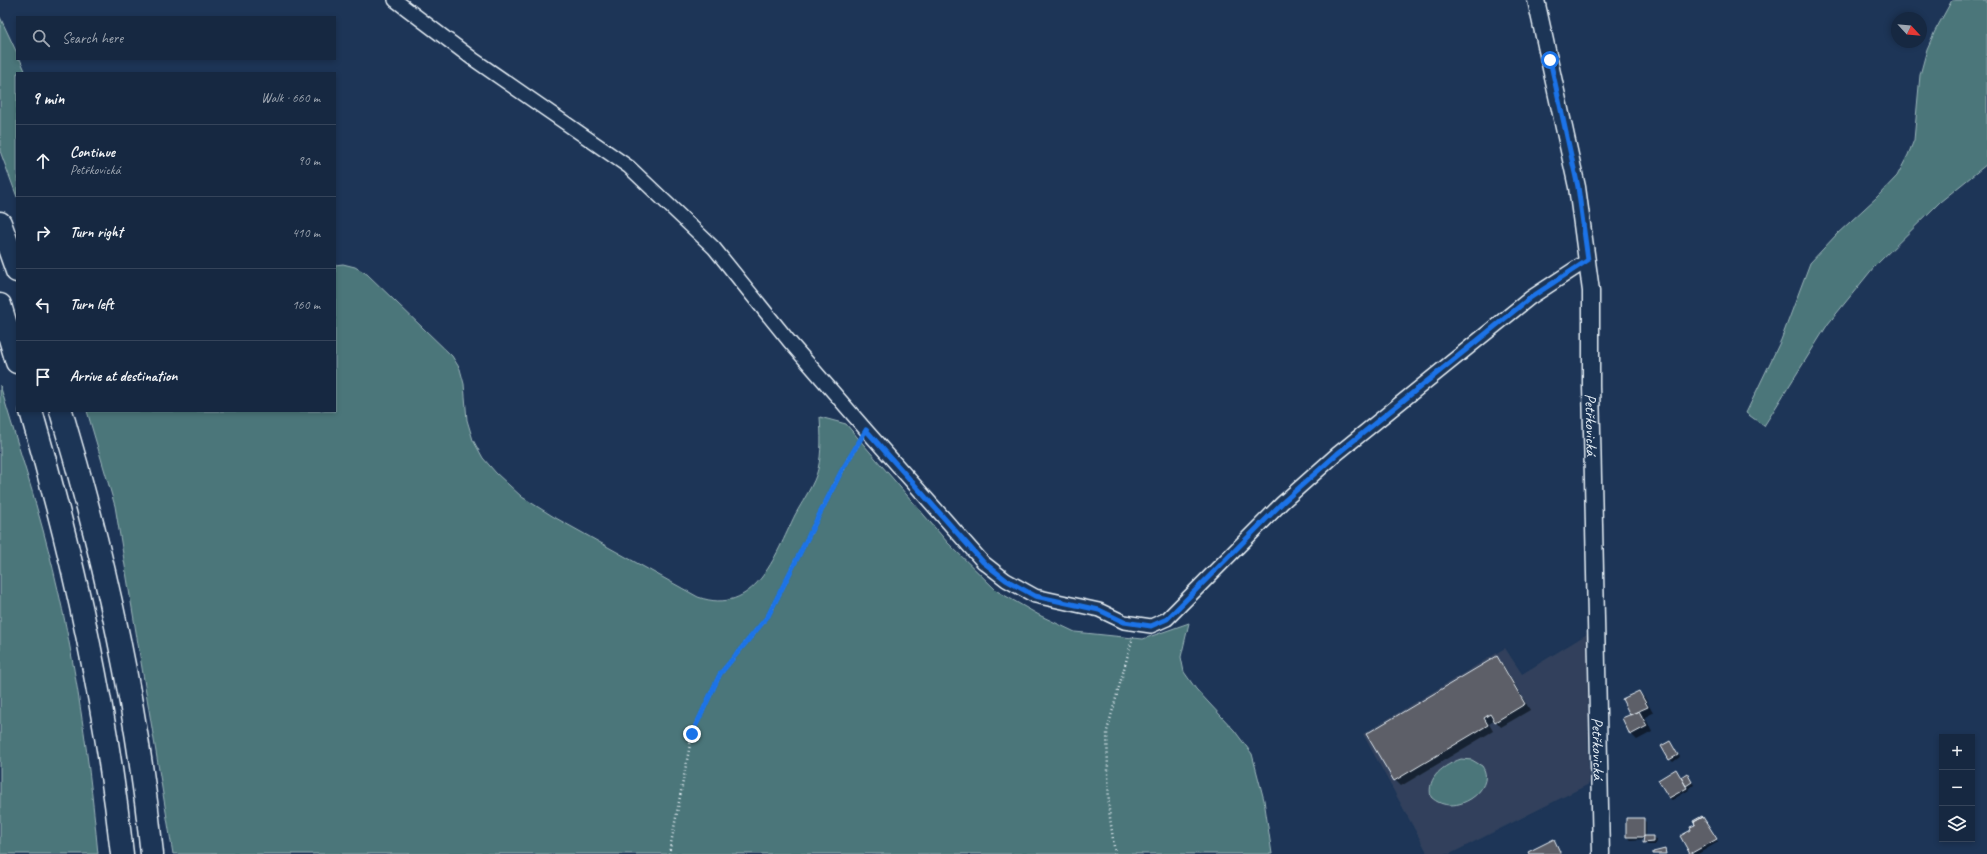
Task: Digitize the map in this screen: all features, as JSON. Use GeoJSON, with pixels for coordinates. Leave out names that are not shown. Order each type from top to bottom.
{"type":"FeatureCollection","features":[{"type":"Feature","properties":{"kind":"highway"},"geometry":{"type":"LineString","coordinates":[[0,223],[16,268]]}},
{"type":"Feature","properties":{"kind":"highway"},"geometry":{"type":"LineString","coordinates":[[0,305],[16,359]]}},
{"type":"Feature","properties":{"kind":"highway"},"geometry":{"type":"LineString","coordinates":[[31,412],[46,462],[80,598],[105,726],[122,854]]}},
{"type":"Feature","properties":{"kind":"highway"},"geometry":{"type":"LineString","coordinates":[[61,412],[74,454],[108,588],[133,720],[152,854]]}},
{"type":"Feature","properties":{"kind":"street"},"geometry":{"type":"LineString","coordinates":[[395,0],[473,59],[629,167],[714,248],[789,341],[983,562],[1006,580],[1035,596],[1099,610],[1124,622],[1151,626],[1167,619],[1282,503],[1337,454],[1530,298],[1588,260]]}},
{"type":"Feature","properties":{"kind":"street","name":"Petřkovická"},"geometry":{"type":"LineString","coordinates":[[1536,0],[1578,187],[1588,260],[1592,304],[1591,385],[1601,854]]}},
{"type":"Feature","properties":{"kind":"path"},"geometry":{"type":"LineString","coordinates":[[669,854],[692,734],[699,717],[720,674],[768,616],[841,472],[866,430]]}},
{"type":"Feature","properties":{"kind":"path"},"geometry":{"type":"LineString","coordinates":[[1115,854],[1109,810],[1107,731],[1137,624]]}},
{"type":"Feature","properties":{"kind":"shaded area"},"geometry":{"type":"Polygon","coordinates":[[[1587,634],[1589,784],[1450,854],[1428,854],[1363,734],[1505,648],[1522,674],[1587,634]]]}},
{"type":"Feature","properties":{"kind":"green space"},"geometry":{"type":"Polygon","coordinates":[[[1952,0],[1987,0],[1987,164],[1940,202],[1874,267],[1828,324],[1764,426],[1746,413],[1781,340],[1810,263],[1837,234],[1897,176],[1914,140],[1920,75],[1927,49],[1952,0]]]}},
{"type":"Feature","properties":{"kind":"green space"},"geometry":{"type":"Polygon","coordinates":[[[0,17],[16,51],[16,60],[20,60],[26,72],[16,72],[16,194],[0,151],[0,17]]]}},
{"type":"Feature","properties":{"kind":"green space"},"geometry":{"type":"Polygon","coordinates":[[[343,264],[355,267],[367,274],[452,356],[460,369],[464,384],[467,420],[473,440],[483,458],[496,473],[522,497],[554,517],[698,597],[718,601],[734,598],[748,591],[760,579],[771,564],[816,474],[821,450],[820,417],[846,424],[948,543],[997,591],[1039,615],[1075,632],[1143,639],[1189,623],[1181,657],[1184,672],[1196,689],[1234,730],[1252,754],[1264,800],[1272,854],[173,854],[115,506],[87,412],[336,412],[336,265],[343,264]]]}},
{"type":"Feature","properties":{"kind":"green space"},"geometry":{"type":"Polygon","coordinates":[[[0,385],[38,512],[71,650],[84,731],[98,854],[0,854],[0,385]]]}},
{"type":"Feature","properties":{"kind":"green space"},"geometry":{"type":"Polygon","coordinates":[[[1461,759],[1472,760],[1482,766],[1485,775],[1484,783],[1479,792],[1472,798],[1462,803],[1451,805],[1441,803],[1431,797],[1431,783],[1434,778],[1443,768],[1461,759]]]}},
{"type":"Feature","properties":{"kind":"building"},"geometry":{"type":"Polygon","coordinates":[[[1497,656],[1525,704],[1495,722],[1490,714],[1484,718],[1488,725],[1394,781],[1366,734],[1497,656]]]}},
{"type":"Feature","properties":{"kind":"building"},"geometry":{"type":"Polygon","coordinates":[[[1639,691],[1648,707],[1630,715],[1622,699],[1639,691]]]}},
{"type":"Feature","properties":{"kind":"building"},"geometry":{"type":"Polygon","coordinates":[[[1639,711],[1647,726],[1630,735],[1622,718],[1639,711]]]}},
{"type":"Feature","properties":{"kind":"building"},"geometry":{"type":"Polygon","coordinates":[[[1670,741],[1678,755],[1669,760],[1661,746],[1670,741]]]}},
{"type":"Feature","properties":{"kind":"building"},"geometry":{"type":"Polygon","coordinates":[[[1676,769],[1687,788],[1669,798],[1658,780],[1676,769]]]}},
{"type":"Feature","properties":{"kind":"building"},"geometry":{"type":"Polygon","coordinates":[[[1687,773],[1692,782],[1686,786],[1681,777],[1687,773]]]}},
{"type":"Feature","properties":{"kind":"building"},"geometry":{"type":"Polygon","coordinates":[[[1702,816],[1703,817],[1694,822],[1695,825],[1693,821],[1702,816]]]}},
{"type":"Feature","properties":{"kind":"building"},"geometry":{"type":"Polygon","coordinates":[[[1703,817],[1717,839],[1690,854],[1680,836],[1691,830],[1690,827],[1695,825],[1694,822],[1703,817]]]}},
{"type":"Feature","properties":{"kind":"building"},"geometry":{"type":"Polygon","coordinates":[[[1626,818],[1644,818],[1644,837],[1626,837],[1626,818]]]}},
{"type":"Feature","properties":{"kind":"building"},"geometry":{"type":"Polygon","coordinates":[[[1644,836],[1653,836],[1653,842],[1643,843],[1644,836]]]}},
{"type":"Feature","properties":{"kind":"building"},"geometry":{"type":"Polygon","coordinates":[[[1554,839],[1561,854],[1529,854],[1528,852],[1554,839]]]}},
{"type":"Feature","properties":{"kind":"building"},"geometry":{"type":"Polygon","coordinates":[[[1665,849],[1666,854],[1653,854],[1653,852],[1665,849]]]}},
{"type":"Feature","properties":{"kind":"route"},"geometry":{"type":"LineString","coordinates":[[692,734],[720,674],[768,616],[841,472],[866,430],[983,562],[1006,580],[1035,596],[1099,610],[1124,622],[1151,626],[1167,619],[1282,503],[1337,454],[1530,298],[1588,260],[1578,187],[1550,60]]}}]}
